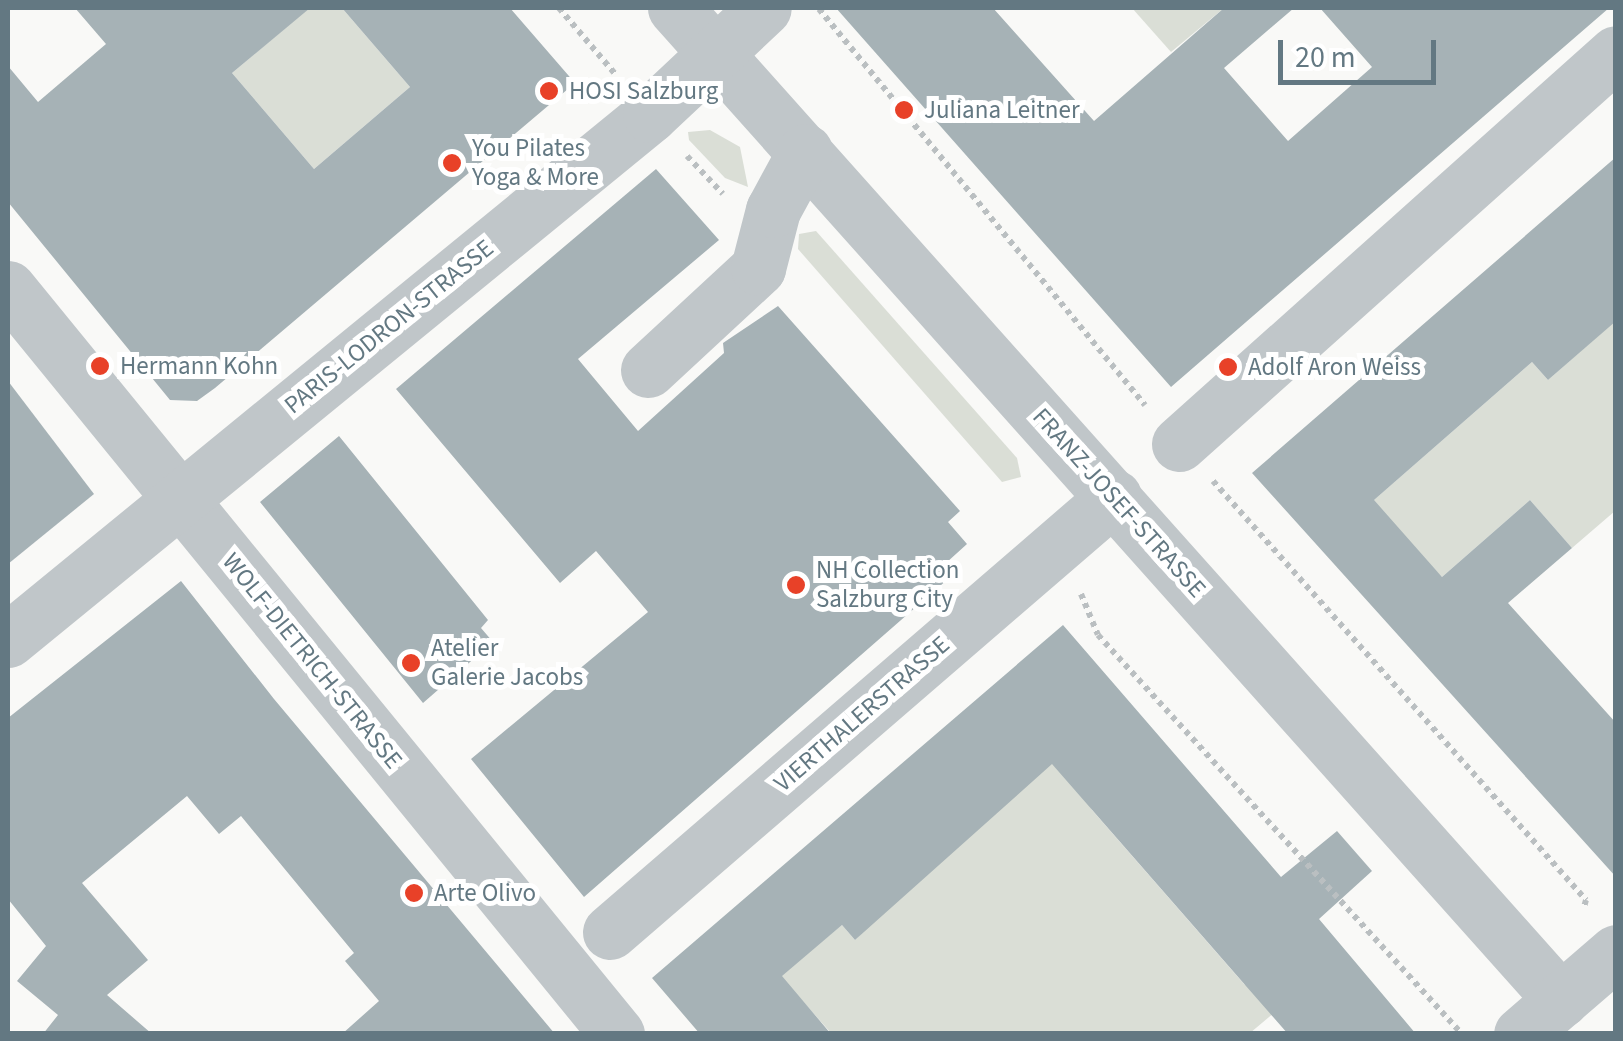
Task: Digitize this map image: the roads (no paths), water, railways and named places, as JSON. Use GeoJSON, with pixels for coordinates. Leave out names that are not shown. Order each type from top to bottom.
{"type":"FeatureCollection","features":[{"type":"Feature","properties":{"kind":"street","name":"FRANZ-JOSEF-STRASSE"},"geometry":{"type":"LineString","coordinates":[[675,8],[1114,497],[1541,1017]]}},
{"type":"Feature","properties":{"kind":"street","name":"PARIS-LODRON-STRASSE"},"geometry":{"type":"LineString","coordinates":[[8,640],[650,115],[764,8]]}},
{"type":"Feature","properties":{"kind":"street"},"geometry":{"type":"LineString","coordinates":[[1179,444],[1616,54]]}},
{"type":"Feature","properties":{"kind":"street"},"geometry":{"type":"LineString","coordinates":[[648,370],[758,268],[773,210],[804,150]]}},
{"type":"Feature","properties":{"kind":"street","name":"WOLF-DIETRICH-STRASSE"},"geometry":{"type":"LineString","coordinates":[[8,288],[616,1032]]}},
{"type":"Feature","properties":{"kind":"street","name":"VIERTHALERSTRASSE"},"geometry":{"type":"LineString","coordinates":[[610,932],[1114,497]]}},
{"type":"Feature","properties":{"kind":"street"},"geometry":{"type":"LineString","coordinates":[[1541,1017],[1599,934]]}},
{"type":"Feature","properties":{"kind":"place","name":"HOSI Salzburg"},"geometry":{"type":"Point","coordinates":[549,91]}},
{"type":"Feature","properties":{"kind":"place","name":"Juliana Leitner"},"geometry":{"type":"Point","coordinates":[904,110]}},
{"type":"Feature","properties":{"kind":"place","name":"You Pilates Yoga & More"},"geometry":{"type":"Point","coordinates":[452,163]}},
{"type":"Feature","properties":{"kind":"place","name":"Hermann Kohn"},"geometry":{"type":"Point","coordinates":[100,366]}},
{"type":"Feature","properties":{"kind":"place","name":"Adolf Aron Weiss"},"geometry":{"type":"Point","coordinates":[1228,367]}},
{"type":"Feature","properties":{"kind":"place","name":"NH Collection Salzburg City"},"geometry":{"type":"Point","coordinates":[796,585]}},
{"type":"Feature","properties":{"kind":"place","name":"Atelier Galerie Jacobs"},"geometry":{"type":"Point","coordinates":[411,663]}},
{"type":"Feature","properties":{"kind":"place","name":"Arte Olivo"},"geometry":{"type":"Point","coordinates":[414,893]}}]}
